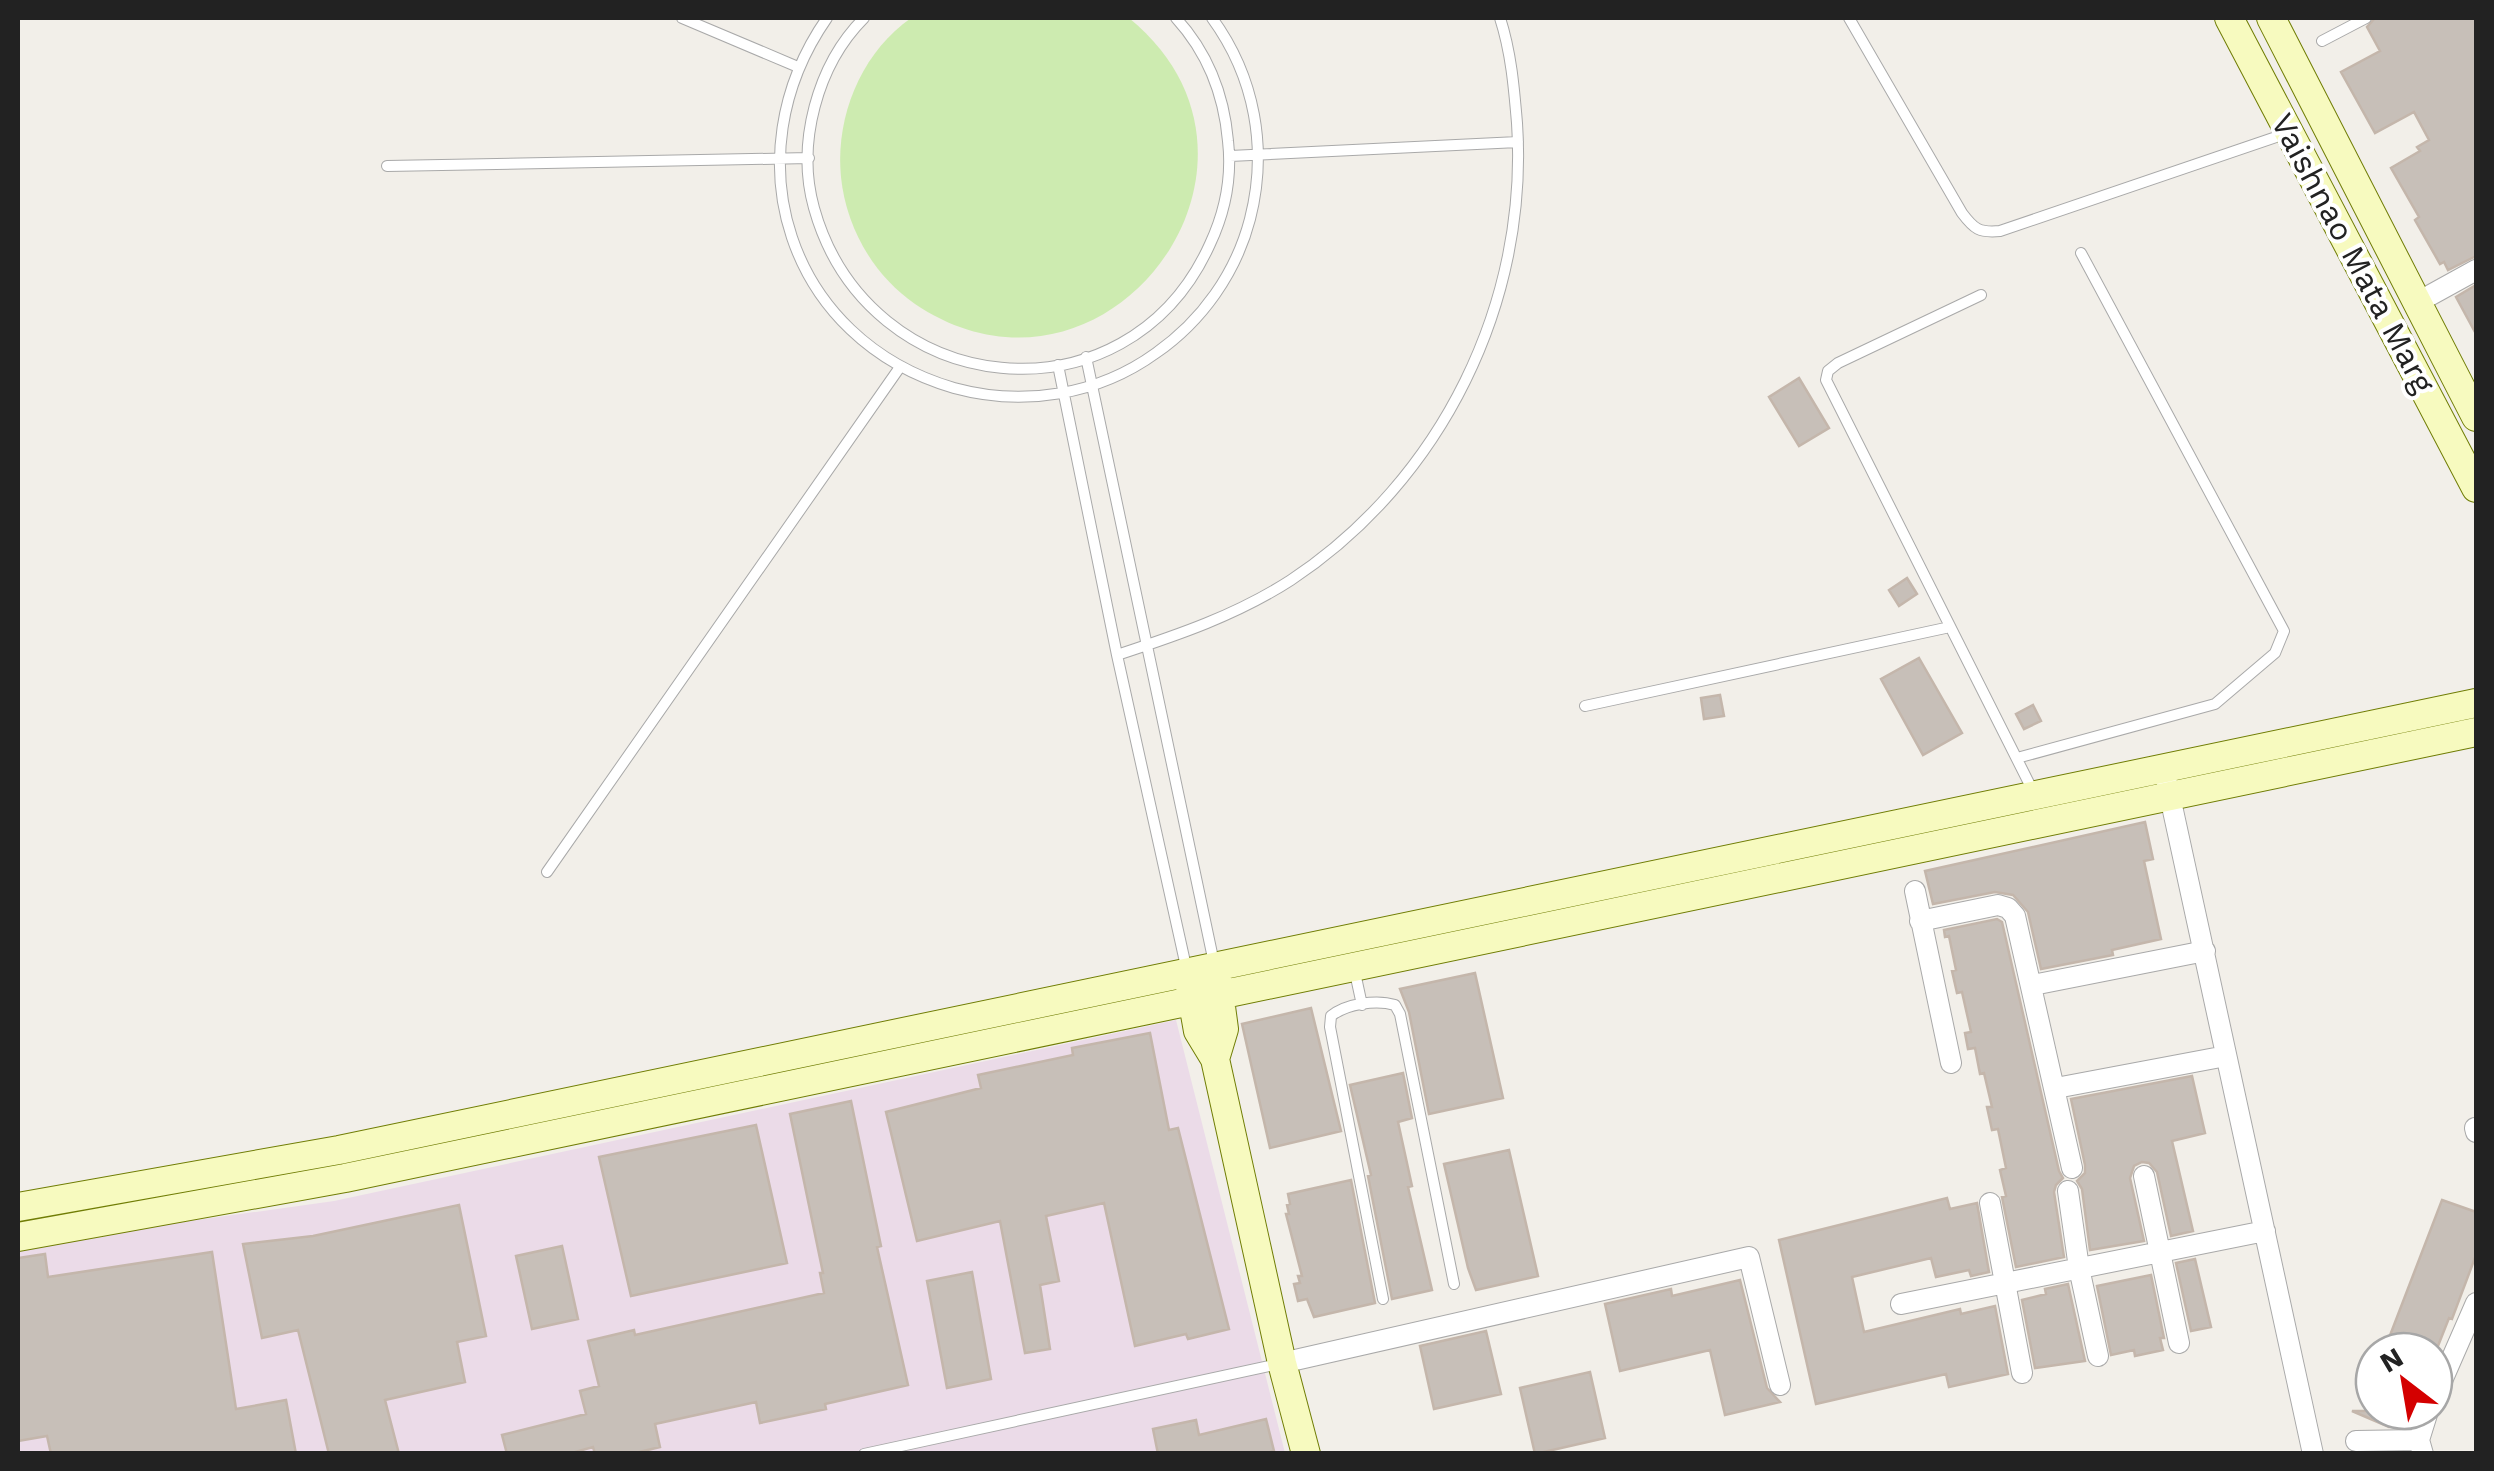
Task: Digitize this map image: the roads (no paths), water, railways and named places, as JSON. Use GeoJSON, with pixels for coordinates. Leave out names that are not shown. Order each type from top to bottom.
{"type":"FeatureCollection","features":[{"type":"Feature","properties":{"kind":"street","name":"Vaishnao Mata Marg"},"geometry":{"type":"LineString","coordinates":[[2229,18],[2476,488]]}},
{"type":"Feature","properties":{"kind":"street","name":"Vaishnao Mata Marg"},"geometry":{"type":"LineString","coordinates":[[2271,18],[2476,417]]}},
{"type":"Feature","properties":{"kind":"street"},"geometry":{"type":"LineString","coordinates":[[2418,302],[2476,270]]}},
{"type":"Feature","properties":{"kind":"street"},"geometry":{"type":"LineString","coordinates":[[18,1208],[339,1150],[2476,703]]}},
{"type":"Feature","properties":{"kind":"street"},"geometry":{"type":"LineString","coordinates":[[18,1236],[344,1178],[2476,732]]}},
{"type":"Feature","properties":{"kind":"street"},"geometry":{"type":"LineString","coordinates":[[2162,766],[2313,1454]]}},
{"type":"Feature","properties":{"kind":"street"},"geometry":{"type":"LineString","coordinates":[[1914,891],[1951,1063]]}},
{"type":"Feature","properties":{"kind":"street"},"geometry":{"type":"LineString","coordinates":[[1920,921],[1998,906],[2008,908],[2015,916],[2072,1168]]}},
{"type":"Feature","properties":{"kind":"street"},"geometry":{"type":"LineString","coordinates":[[2032,984],[2205,951]]}},
{"type":"Feature","properties":{"kind":"street"},"geometry":{"type":"LineString","coordinates":[[1215,966],[1224,1029],[1215,1059]]}},
{"type":"Feature","properties":{"kind":"street"},"geometry":{"type":"LineString","coordinates":[[1187,972],[1198,1031],[1215,1059],[1282,1364],[1306,1454]]}},
{"type":"Feature","properties":{"kind":"street"},"geometry":{"type":"LineString","coordinates":[[2056,1088],[2226,1056]]}},
{"type":"Feature","properties":{"kind":"street"},"geometry":{"type":"LineString","coordinates":[[2144,1176],[2178,1343]]}},
{"type":"Feature","properties":{"kind":"street"},"geometry":{"type":"LineString","coordinates":[[2068,1192],[2098,1356]]}},
{"type":"Feature","properties":{"kind":"street"},"geometry":{"type":"LineString","coordinates":[[1990,1203],[2022,1373]]}},
{"type":"Feature","properties":{"kind":"street"},"geometry":{"type":"LineString","coordinates":[[1901,1304],[2265,1232]]}},
{"type":"Feature","properties":{"kind":"street"},"geometry":{"type":"LineString","coordinates":[[1282,1364],[1749,1257],[1780,1386]]}},
{"type":"Feature","properties":{"kind":"street"},"geometry":{"type":"LineString","coordinates":[[2454,1355],[2475,1310]]}},
{"type":"Feature","properties":{"kind":"street"},"geometry":{"type":"LineString","coordinates":[[2356,1440],[2421,1446]]}},
{"type":"Feature","properties":{"kind":"lane"},"geometry":{"type":"LineString","coordinates":[[682,18],[798,67]]}},
{"type":"Feature","properties":{"kind":"lane"},"geometry":{"type":"LineString","coordinates":[[826,18],[798,67],[782,120],[779,160],[782,203],[809,279],[836,315],[866,344],[900,367],[974,393],[1014,398],[1092,386],[1140,364],[1174,340],[1204,310],[1228,276],[1245,238],[1259,156],[1255,114],[1244,74],[1226,36],[1212,18]]}},
{"type":"Feature","properties":{"kind":"lane"},"geometry":{"type":"LineString","coordinates":[[864,18],[835,56],[810,125],[811,198],[821,233],[836,266],[884,322],[914,342],[948,357],[1020,369],[1058,365],[1126,340],[1182,292],[1218,228],[1230,156],[1226,119],[1217,84],[1201,51],[1176,18]]}},
{"type":"Feature","properties":{"kind":"lane"},"geometry":{"type":"LineString","coordinates":[[1117,655],[1213,621],[1291,580],[1333,548],[1408,473],[1438,430],[1465,384],[1486,336],[1513,234],[1519,182],[1518,142],[1514,77],[1500,18]]}},
{"type":"Feature","properties":{"kind":"lane"},"geometry":{"type":"LineString","coordinates":[[1848,18],[1975,230],[2000,231],[2290,132]]}},
{"type":"Feature","properties":{"kind":"lane"},"geometry":{"type":"LineString","coordinates":[[2322,41],[2366,18]]}},
{"type":"Feature","properties":{"kind":"lane"},"geometry":{"type":"LineString","coordinates":[[1230,156],[1518,142]]}},
{"type":"Feature","properties":{"kind":"lane"},"geometry":{"type":"LineString","coordinates":[[387,166],[809,158]]}},
{"type":"Feature","properties":{"kind":"lane"},"geometry":{"type":"LineString","coordinates":[[2016,758],[2216,704],[2276,653],[2284,630],[2082,254]]}},
{"type":"Feature","properties":{"kind":"lane"},"geometry":{"type":"LineString","coordinates":[[1981,295],[1838,363],[1828,371],[1826,380],[2034,794]]}},
{"type":"Feature","properties":{"kind":"lane"},"geometry":{"type":"LineString","coordinates":[[1086,357],[1215,966]]}},
{"type":"Feature","properties":{"kind":"lane"},"geometry":{"type":"LineString","coordinates":[[1058,365],[1187,972]]}},
{"type":"Feature","properties":{"kind":"lane"},"geometry":{"type":"LineString","coordinates":[[547,872],[900,367]]}},
{"type":"Feature","properties":{"kind":"lane"},"geometry":{"type":"LineString","coordinates":[[1585,706],[1950,627]]}},
{"type":"Feature","properties":{"kind":"lane"},"geometry":{"type":"LineString","coordinates":[[1353,967],[1362,1004]]}},
{"type":"Feature","properties":{"kind":"lane"},"geometry":{"type":"LineString","coordinates":[[1382,1300],[1330,1027],[1331,1016],[1337,1010],[1362,1004],[1383,1001],[1394,1004],[1400,1014],[1454,1284]]}},
{"type":"Feature","properties":{"kind":"lane"},"geometry":{"type":"LineString","coordinates":[[864,1454],[1282,1364]]}}]}
